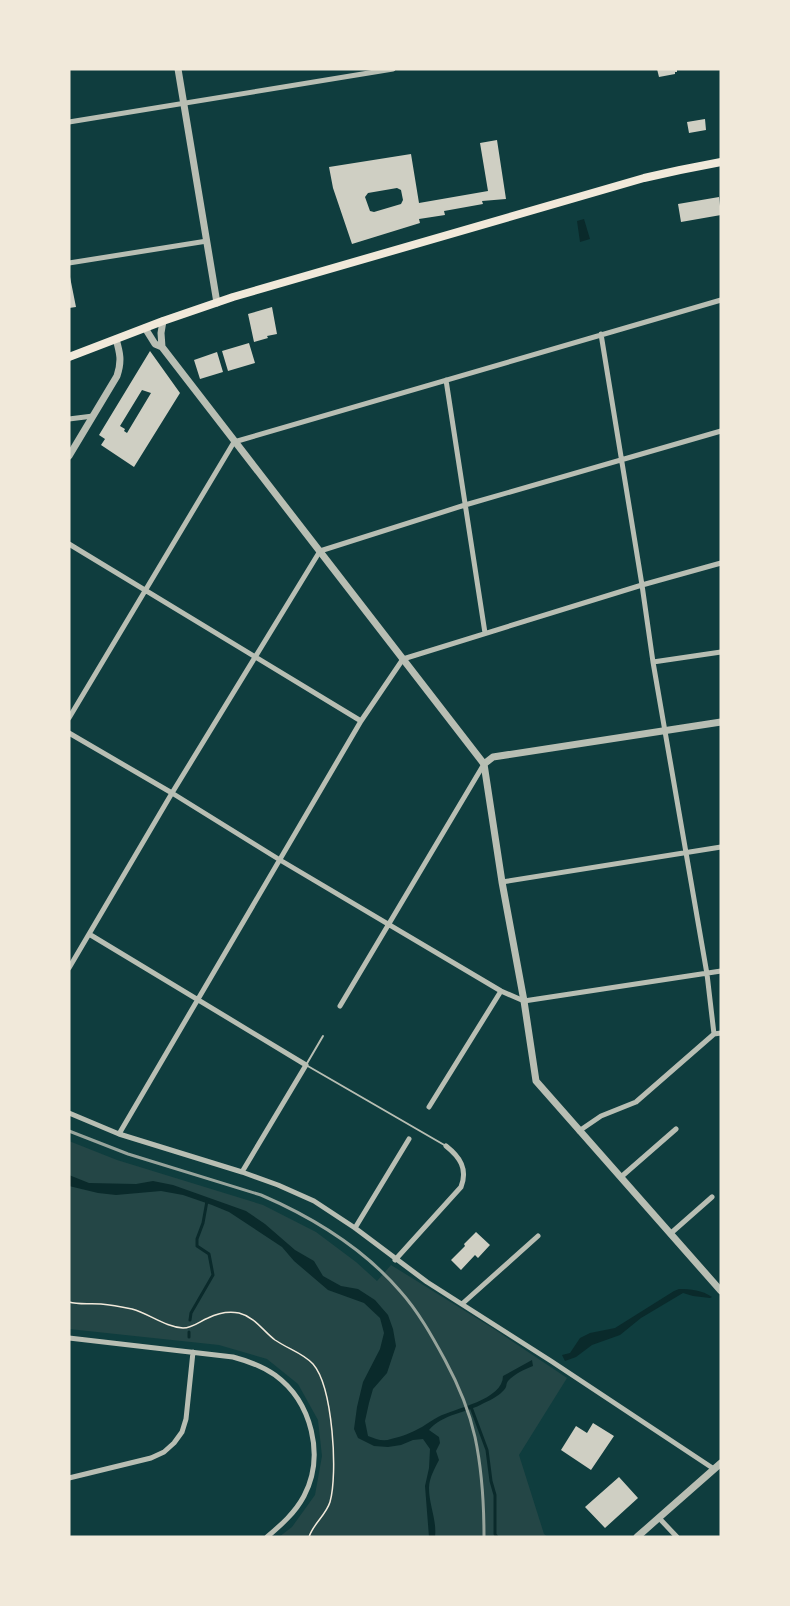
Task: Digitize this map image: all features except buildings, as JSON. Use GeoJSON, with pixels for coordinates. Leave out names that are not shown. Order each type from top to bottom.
{"type":"FeatureCollection","features":[{"type":"Feature","properties":{"kind":"main road"},"geometry":{"type":"LineString","coordinates":[[69,357],[217,303],[644,178],[721,162]]}},
{"type":"Feature","properties":{"kind":"street"},"geometry":{"type":"LineString","coordinates":[[178,69],[217,303]]}},
{"type":"Feature","properties":{"kind":"street"},"geometry":{"type":"LineString","coordinates":[[69,122],[393,69]]}},
{"type":"Feature","properties":{"kind":"street"},"geometry":{"type":"LineString","coordinates":[[69,262],[207,241]]}},
{"type":"Feature","properties":{"kind":"street"},"geometry":{"type":"LineString","coordinates":[[69,718],[234,442],[721,300]]}},
{"type":"Feature","properties":{"kind":"street"},"geometry":{"type":"LineString","coordinates":[[162,347],[163,321]]}},
{"type":"Feature","properties":{"kind":"street"},"geometry":{"type":"LineString","coordinates":[[145,328],[155,344],[162,347],[483,764],[536,1081],[721,1292]]}},
{"type":"Feature","properties":{"kind":"street"},"geometry":{"type":"LineString","coordinates":[[579,1131],[601,1116],[636,1102],[718,1034],[653,662],[601,334]]}},
{"type":"Feature","properties":{"kind":"street"},"geometry":{"type":"LineString","coordinates":[[69,456],[121,366],[121,355],[116,339]]}},
{"type":"Feature","properties":{"kind":"street"},"geometry":{"type":"LineString","coordinates":[[446,380],[485,633]]}},
{"type":"Feature","properties":{"kind":"street"},"geometry":{"type":"LineString","coordinates":[[69,419],[93,416]]}},
{"type":"Feature","properties":{"kind":"street"},"geometry":{"type":"LineString","coordinates":[[69,968],[172,793],[320,551],[721,431]]}},
{"type":"Feature","properties":{"kind":"street"},"geometry":{"type":"LineString","coordinates":[[69,544],[361,721]]}},
{"type":"Feature","properties":{"kind":"street"},"geometry":{"type":"LineString","coordinates":[[119,1134],[361,721],[403,659],[721,563]]}},
{"type":"Feature","properties":{"kind":"street"},"geometry":{"type":"LineString","coordinates":[[653,662],[721,652]]}},
{"type":"Feature","properties":{"kind":"street"},"geometry":{"type":"LineString","coordinates":[[340,1006],[483,764],[493,757],[721,722]]}},
{"type":"Feature","properties":{"kind":"street"},"geometry":{"type":"LineString","coordinates":[[69,733],[501,991],[524,1001],[721,971]]}},
{"type":"Feature","properties":{"kind":"street"},"geometry":{"type":"LineString","coordinates":[[502,882],[721,848]]}},
{"type":"Feature","properties":{"kind":"street"},"geometry":{"type":"LineString","coordinates":[[89,934],[306,1065],[242,1172]]}},
{"type":"Feature","properties":{"kind":"street"},"geometry":{"type":"LineString","coordinates":[[429,1107],[501,991]]}},
{"type":"Feature","properties":{"kind":"street"},"geometry":{"type":"LineString","coordinates":[[69,1113],[119,1134],[242,1172],[315,1201],[396,1260],[714,1469]]}},
{"type":"Feature","properties":{"kind":"street"},"geometry":{"type":"LineString","coordinates":[[621,1177],[676,1129]]}},
{"type":"Feature","properties":{"kind":"street"},"geometry":{"type":"LineString","coordinates":[[355,1228],[410,1139]]}},
{"type":"Feature","properties":{"kind":"street"},"geometry":{"type":"LineString","coordinates":[[396,1260],[461,1187],[464,1170],[460,1160],[446,1146]]}},
{"type":"Feature","properties":{"kind":"street"},"geometry":{"type":"LineString","coordinates":[[670,1233],[712,1197]]}},
{"type":"Feature","properties":{"kind":"street"},"geometry":{"type":"LineString","coordinates":[[462,1304],[538,1236]]}},
{"type":"Feature","properties":{"kind":"street"},"geometry":{"type":"LineString","coordinates":[[69,1338],[233,1357],[256,1363],[276,1375],[294,1393],[304,1410],[311,1430],[314,1453],[312,1474],[304,1496],[287,1520],[267,1537]]}},
{"type":"Feature","properties":{"kind":"street"},"geometry":{"type":"LineString","coordinates":[[69,1478],[151,1458],[164,1452],[174,1443],[182,1432],[186,1419],[193,1352]]}},
{"type":"Feature","properties":{"kind":"street"},"geometry":{"type":"LineString","coordinates":[[637,1537],[721,1463]]}},
{"type":"Feature","properties":{"kind":"street"},"geometry":{"type":"LineString","coordinates":[[659,1518],[677,1537]]}},
{"type":"Feature","properties":{"kind":"lane"},"geometry":{"type":"LineString","coordinates":[[323,1036],[306,1065],[446,1146]]}},
{"type":"Feature","properties":{"kind":"path"},"geometry":{"type":"LineString","coordinates":[[69,1302],[132,1309],[164,1323],[184,1328],[191,1327],[219,1313],[242,1314],[257,1323],[274,1339],[313,1364],[322,1378],[328,1404],[334,1461],[330,1503],[309,1537]]}},
{"type":"Feature","properties":{"kind":"shaded area"},"geometry":{"type":"Polygon","coordinates":[[[584,219],[590,239],[580,242],[577,221],[584,219]]]}},
{"type":"Feature","properties":{"kind":"shaded area"},"geometry":{"type":"Polygon","coordinates":[[[69,1141],[117,1160],[263,1205],[316,1232],[377,1281],[391,1265],[567,1378],[519,1455],[544,1534],[548,1537],[279,1537],[292,1527],[315,1495],[322,1456],[318,1420],[298,1384],[267,1359],[219,1345],[69,1329],[69,1141]]]}},
{"type":"Feature","properties":{"kind":"shaded area"},"geometry":{"type":"Polygon","coordinates":[[[69,1175],[89,1183],[136,1184],[153,1181],[173,1185],[246,1211],[295,1250],[314,1261],[323,1276],[341,1286],[358,1289],[375,1300],[388,1315],[396,1346],[387,1373],[373,1389],[365,1421],[368,1436],[382,1440],[399,1437],[438,1417],[477,1402],[495,1391],[501,1384],[503,1376],[532,1360],[533,1366],[510,1378],[498,1396],[441,1420],[429,1430],[439,1437],[440,1443],[436,1451],[439,1460],[431,1477],[429,1488],[435,1537],[429,1537],[425,1486],[430,1449],[423,1439],[388,1447],[374,1446],[358,1438],[354,1429],[363,1382],[380,1349],[384,1333],[380,1318],[364,1303],[328,1290],[294,1261],[282,1247],[229,1212],[183,1195],[161,1191],[116,1195],[98,1193],[69,1186],[69,1175]]]}},
{"type":"Feature","properties":{"kind":"shaded area"},"geometry":{"type":"Polygon","coordinates":[[[679,1289],[696,1290],[712,1297],[683,1293],[641,1318],[620,1335],[592,1345],[576,1357],[565,1361],[562,1355],[570,1353],[580,1338],[590,1333],[615,1328],[679,1289]]]}},
{"type":"Feature","properties":{"kind":"waterway"},"geometry":{"type":"LineString","coordinates":[[190,1320],[191,1313],[213,1275],[209,1254],[197,1246],[207,1201]]}},
{"type":"Feature","properties":{"kind":"waterway"},"geometry":{"type":"LineString","coordinates":[[189,1332],[189,1337]]}},
{"type":"Feature","properties":{"kind":"waterway"},"geometry":{"type":"LineString","coordinates":[[471,1407],[487,1450],[495,1495],[495,1534],[497,1537]]}},
{"type":"Feature","properties":{"kind":"railway"},"geometry":{"type":"LineString","coordinates":[[69,1131],[128,1154],[261,1195],[299,1213],[336,1235],[385,1275],[407,1299],[424,1324],[459,1388],[475,1437],[483,1499],[484,1537]]}}]}
